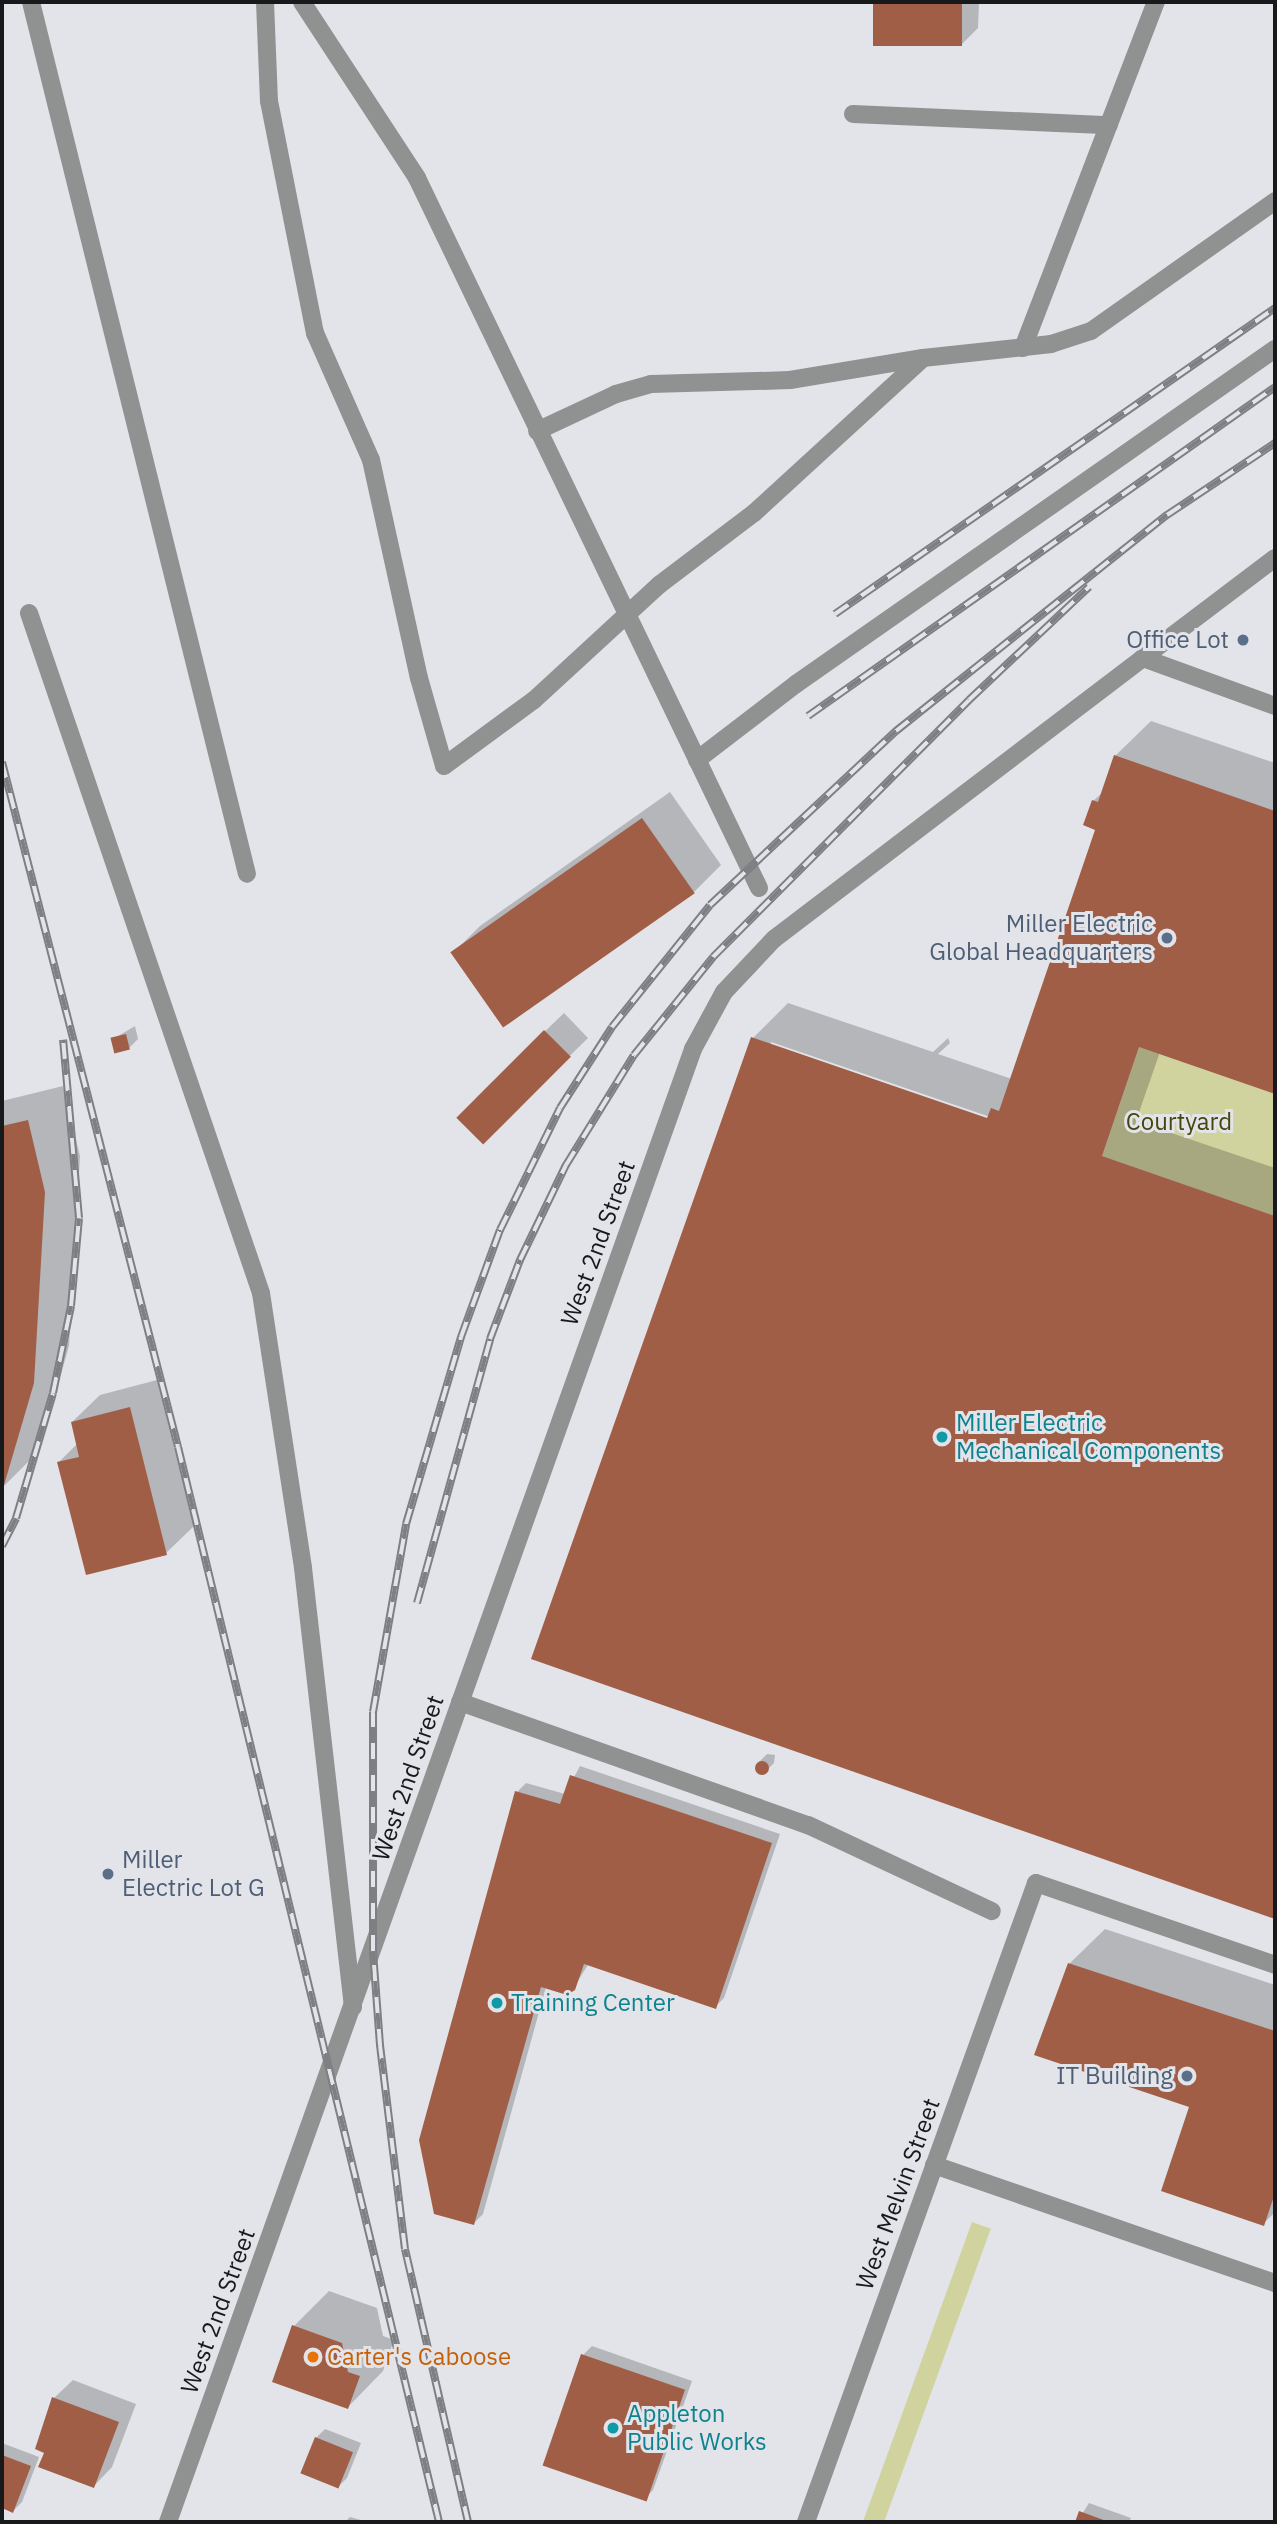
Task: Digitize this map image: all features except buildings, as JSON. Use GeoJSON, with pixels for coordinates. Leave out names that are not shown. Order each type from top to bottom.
{"type":"FeatureCollection","features":[{"type":"Feature","properties":{"kind":"street"},"geometry":{"type":"LineString","coordinates":[[31,2],[247,874]]}},
{"type":"Feature","properties":{"kind":"street"},"geometry":{"type":"LineString","coordinates":[[265,2],[269,101],[315,333],[371,460],[444,766],[534,700],[627,614],[754,513],[923,358]]}},
{"type":"Feature","properties":{"kind":"street"},"geometry":{"type":"LineString","coordinates":[[302,2],[417,178],[759,888]]}},
{"type":"Feature","properties":{"kind":"street"},"geometry":{"type":"LineString","coordinates":[[1023,348],[1156,2]]}},
{"type":"Feature","properties":{"kind":"street"},"geometry":{"type":"LineString","coordinates":[[853,114],[1109,125]]}},
{"type":"Feature","properties":{"kind":"street"},"geometry":{"type":"LineString","coordinates":[[537,431],[616,394],[651,384],[790,380],[923,358],[1023,348],[1091,331],[1275,201]]}},
{"type":"Feature","properties":{"kind":"street"},"geometry":{"type":"LineString","coordinates":[[697,760],[796,684],[1275,349]]}},
{"type":"Feature","properties":{"kind":"street","name":"West 2nd Street"},"geometry":{"type":"LineString","coordinates":[[168,2522],[693,1048],[724,992],[774,940],[1275,558]]}},
{"type":"Feature","properties":{"kind":"street"},"geometry":{"type":"LineString","coordinates":[[29,613],[261,1293],[304,1581],[353,2008]]}},
{"type":"Feature","properties":{"kind":"street"},"geometry":{"type":"LineString","coordinates":[[1143,658],[1275,706]]}},
{"type":"Feature","properties":{"kind":"street"},"geometry":{"type":"LineString","coordinates":[[460,1702],[808,1825],[992,1911]]}},
{"type":"Feature","properties":{"kind":"street","name":"West Melvin Street"},"geometry":{"type":"LineString","coordinates":[[806,2522],[1036,1883],[1275,1965]]}},
{"type":"Feature","properties":{"kind":"street"},"geometry":{"type":"LineString","coordinates":[[934,2165],[1275,2283]]}},
{"type":"Feature","properties":{"kind":"green space","name":"Courtyard"},"geometry":{"type":"Polygon","coordinates":[[[1139,1047],[1275,1094],[1275,1216],[1102,1156],[1139,1047]]]}},
{"type":"Feature","properties":{"kind":"green space"},"geometry":{"type":"Polygon","coordinates":[[[972,2222],[991,2229],[884,2522],[863,2522],[972,2222]]]}},
{"type":"Feature","properties":{"kind":"railway"},"geometry":{"type":"LineString","coordinates":[[835,614],[1275,308]]}},
{"type":"Feature","properties":{"kind":"railway"},"geometry":{"type":"LineString","coordinates":[[808,716],[1275,387]]}},
{"type":"Feature","properties":{"kind":"railway"},"geometry":{"type":"LineString","coordinates":[[468,2522],[405,2249],[380,2045],[373,1951],[373,1712],[406,1524],[461,1337],[500,1230],[560,1108],[612,1027],[710,905],[896,731],[1167,515],[1275,443]]}},
{"type":"Feature","properties":{"kind":"railway"},"geometry":{"type":"LineString","coordinates":[[417,1603],[490,1339],[520,1260],[566,1165],[634,1055],[713,957],[969,700],[1089,587]]}},
{"type":"Feature","properties":{"kind":"railway"},"geometry":{"type":"LineString","coordinates":[[2,762],[178,1447],[439,2522]]}},
{"type":"Feature","properties":{"kind":"railway"},"geometry":{"type":"LineString","coordinates":[[2,1546],[16,1518],[53,1393],[71,1306],[79,1218],[63,1040]]}},
{"type":"Feature","properties":{"kind":"place","name":"Office Lot"},"geometry":{"type":"Point","coordinates":[1243,640]}},
{"type":"Feature","properties":{"kind":"place","name":"Miller Electric Global Headquarters"},"geometry":{"type":"Point","coordinates":[1167,938]}},
{"type":"Feature","properties":{"kind":"place","name":"Miller Electric Mechanical Components"},"geometry":{"type":"Point","coordinates":[942,1437]}},
{"type":"Feature","properties":{"kind":"place","name":"Miller Electric Lot G"},"geometry":{"type":"Point","coordinates":[108,1874]}},
{"type":"Feature","properties":{"kind":"place","name":"Training Center"},"geometry":{"type":"Point","coordinates":[497,2003]}},
{"type":"Feature","properties":{"kind":"place","name":"IT Building"},"geometry":{"type":"Point","coordinates":[1187,2076]}},
{"type":"Feature","properties":{"kind":"place","name":"Carter's Caboose"},"geometry":{"type":"Point","coordinates":[313,2357]}},
{"type":"Feature","properties":{"kind":"place","name":"Appleton Public Works"},"geometry":{"type":"Point","coordinates":[613,2428]}}]}
